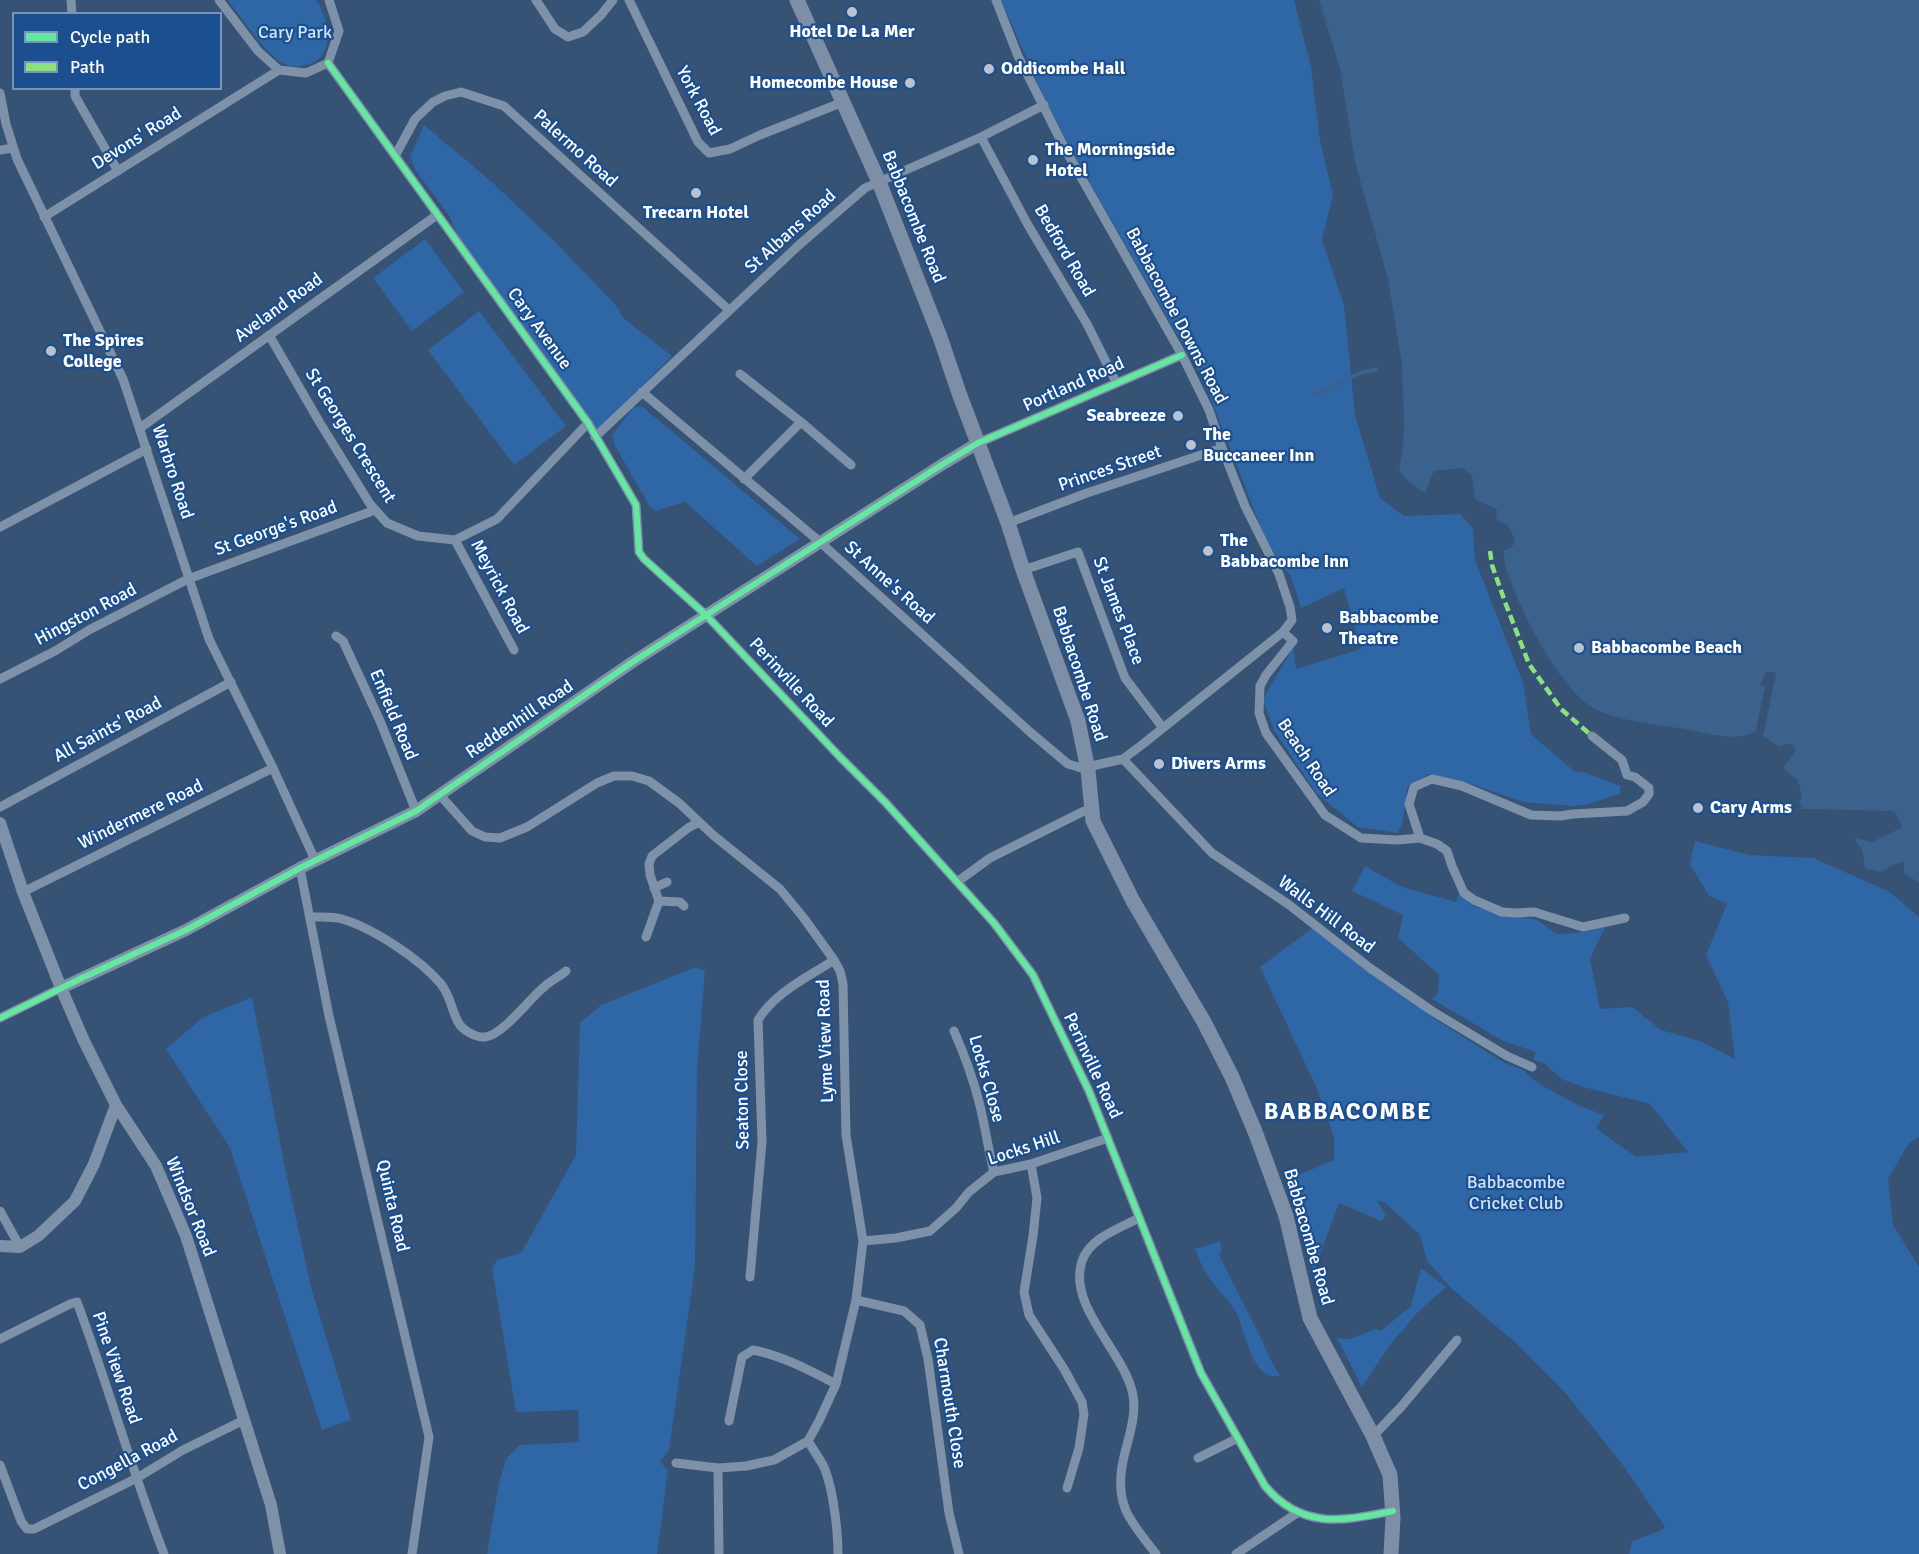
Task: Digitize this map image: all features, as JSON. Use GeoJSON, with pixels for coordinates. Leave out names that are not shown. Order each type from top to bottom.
{"type":"FeatureCollection","features":[{"type":"Feature","properties":{"kind":"main road","name":"Babbacombe Road"},"geometry":{"type":"LineString","coordinates":[[797,0],[879,182],[940,337],[1008,523],[1078,721],[1088,768],[1093,821],[1133,901],[1204,1022],[1232,1077],[1286,1216],[1310,1317],[1373,1436],[1390,1475],[1393,1511],[1391,1554]]}},
{"type":"Feature","properties":{"kind":"street"},"geometry":{"type":"LineString","coordinates":[[219,0],[258,51],[279,70],[306,73],[328,63],[339,31],[330,0]]}},
{"type":"Feature","properties":{"kind":"street"},"geometry":{"type":"LineString","coordinates":[[536,0],[555,29],[568,37],[583,32],[613,0]]}},
{"type":"Feature","properties":{"kind":"street","name":"York Road"},"geometry":{"type":"LineString","coordinates":[[629,0],[698,142],[709,153],[730,149],[843,102]]}},
{"type":"Feature","properties":{"kind":"street","name":"Babbacombe Downs Road"},"geometry":{"type":"LineString","coordinates":[[996,0],[1018,56],[1065,148],[1182,354],[1209,410],[1245,506],[1279,574],[1292,620],[1283,632]]}},
{"type":"Feature","properties":{"kind":"street","name":"Cary Avenue"},"geometry":{"type":"LineString","coordinates":[[328,63],[588,423],[636,506],[639,552],[706,615]]}},
{"type":"Feature","properties":{"kind":"street","name":"Devons' Road"},"geometry":{"type":"LineString","coordinates":[[44,217],[279,70]]}},
{"type":"Feature","properties":{"kind":"street"},"geometry":{"type":"LineString","coordinates":[[75,90],[75,96],[118,171]]}},
{"type":"Feature","properties":{"kind":"street","name":"Palermo Road"},"geometry":{"type":"LineString","coordinates":[[395,156],[415,118],[433,102],[445,96],[461,92],[468,93],[504,106],[729,310]]}},
{"type":"Feature","properties":{"kind":"street","name":"Warbro Road"},"geometry":{"type":"LineString","coordinates":[[0,93],[13,148],[123,379],[208,639],[273,768],[315,860]]}},
{"type":"Feature","properties":{"kind":"street","name":"St Albans Road"},"geometry":{"type":"LineString","coordinates":[[595,437],[799,245],[865,188],[981,137],[1044,105]]}},
{"type":"Feature","properties":{"kind":"street","name":"Bedford Road"},"geometry":{"type":"LineString","coordinates":[[981,137],[1087,324],[1116,382]]}},
{"type":"Feature","properties":{"kind":"street"},"geometry":{"type":"LineString","coordinates":[[0,150],[13,148]]}},
{"type":"Feature","properties":{"kind":"street","name":"Aveland Road"},"geometry":{"type":"LineString","coordinates":[[140,428],[436,215]]}},
{"type":"Feature","properties":{"kind":"street","name":"St Georges Crescent"},"geometry":{"type":"LineString","coordinates":[[269,335],[320,423],[375,510],[387,523],[410,533],[455,540]]}},
{"type":"Feature","properties":{"kind":"street","name":"Portland Road"},"geometry":{"type":"LineString","coordinates":[[978,443],[1182,354]]}},
{"type":"Feature","properties":{"kind":"street"},"geometry":{"type":"LineString","coordinates":[[740,374],[851,465]]}},
{"type":"Feature","properties":{"kind":"street","name":"St Anne's Road"},"geometry":{"type":"LineString","coordinates":[[642,392],[820,542],[1030,732],[1068,764],[1088,768]]}},
{"type":"Feature","properties":{"kind":"street"},"geometry":{"type":"LineString","coordinates":[[744,479],[801,422]]}},
{"type":"Feature","properties":{"kind":"street"},"geometry":{"type":"LineString","coordinates":[[455,540],[496,519],[588,423]]}},
{"type":"Feature","properties":{"kind":"street","name":"Reddenhill Road"},"geometry":{"type":"LineString","coordinates":[[61,988],[186,930],[300,867],[416,811],[634,661],[978,443]]}},
{"type":"Feature","properties":{"kind":"street","name":"Princes Street"},"geometry":{"type":"LineString","coordinates":[[1008,523],[1081,495],[1222,448]]}},
{"type":"Feature","properties":{"kind":"street"},"geometry":{"type":"LineString","coordinates":[[0,527],[147,450]]}},
{"type":"Feature","properties":{"kind":"street","name":"St George's Road"},"geometry":{"type":"LineString","coordinates":[[188,579],[375,510]]}},
{"type":"Feature","properties":{"kind":"street","name":"Meyrick Road"},"geometry":{"type":"LineString","coordinates":[[455,540],[514,650]]}},
{"type":"Feature","properties":{"kind":"street","name":"St James Place"},"geometry":{"type":"LineString","coordinates":[[1023,570],[1078,552],[1125,678],[1163,728]]}},
{"type":"Feature","properties":{"kind":"street","name":"Hingston Road"},"geometry":{"type":"LineString","coordinates":[[0,679],[188,579]]}},
{"type":"Feature","properties":{"kind":"street","name":"Perinville Road"},"geometry":{"type":"LineString","coordinates":[[706,615],[885,802],[994,923],[1033,975],[1089,1091],[1201,1372],[1265,1486],[1274,1496],[1297,1513],[1311,1518],[1350,1519],[1393,1511]]}},
{"type":"Feature","properties":{"kind":"street"},"geometry":{"type":"LineString","coordinates":[[1088,768],[1123,759],[1283,632]]}},
{"type":"Feature","properties":{"kind":"street","name":"Beach Road"},"geometry":{"type":"LineString","coordinates":[[1283,632],[1293,641],[1260,686],[1258,713],[1266,733],[1324,815],[1361,838],[1397,840],[1420,838],[1437,844],[1447,851],[1464,893],[1502,912],[1534,912],[1583,927],[1625,918]]}},
{"type":"Feature","properties":{"kind":"street","name":"Enfield Road"},"geometry":{"type":"LineString","coordinates":[[336,636],[343,641],[380,722],[416,811]]}},
{"type":"Feature","properties":{"kind":"street","name":"All Saints' Road"},"geometry":{"type":"LineString","coordinates":[[0,807],[231,682]]}},
{"type":"Feature","properties":{"kind":"street"},"geometry":{"type":"LineString","coordinates":[[1420,838],[1408,804],[1414,787],[1432,779],[1462,786],[1532,815],[1560,816],[1627,811],[1643,802],[1649,794],[1649,788],[1635,777],[1627,775],[1622,760],[1592,736]]}},
{"type":"Feature","properties":{"kind":"street","name":"Walls Hill Road"},"geometry":{"type":"LineString","coordinates":[[1123,759],[1212,853],[1288,904],[1370,968],[1432,1011],[1507,1056],[1532,1067]]}},
{"type":"Feature","properties":{"kind":"street","name":"Windermere Road"},"geometry":{"type":"LineString","coordinates":[[23,892],[273,768]]}},
{"type":"Feature","properties":{"kind":"street","name":"Lyme View Road"},"geometry":{"type":"LineString","coordinates":[[439,794],[472,831],[485,837],[500,838],[527,828],[597,783],[614,776],[632,776],[649,781],[680,803],[699,822],[780,889],[834,960],[843,984],[846,1136],[863,1241],[856,1300],[836,1384],[808,1441]]}},
{"type":"Feature","properties":{"kind":"street"},"geometry":{"type":"LineString","coordinates":[[957,882],[990,858],[1091,809]]}},
{"type":"Feature","properties":{"kind":"street"},"geometry":{"type":"LineString","coordinates":[[646,937],[659,901],[650,864],[652,856],[699,822]]}},
{"type":"Feature","properties":{"kind":"street","name":"Windsor Road"},"geometry":{"type":"LineString","coordinates":[[0,823],[23,892],[61,988],[116,1105],[156,1166],[186,1236],[271,1505],[280,1554]]}},
{"type":"Feature","properties":{"kind":"street","name":"Quinta Road"},"geometry":{"type":"LineString","coordinates":[[300,867],[329,1016],[429,1437],[412,1554]]}},
{"type":"Feature","properties":{"kind":"street"},"geometry":{"type":"LineString","coordinates":[[654,888],[667,882]]}},
{"type":"Feature","properties":{"kind":"street"},"geometry":{"type":"LineString","coordinates":[[659,901],[680,902],[684,906]]}},
{"type":"Feature","properties":{"kind":"street"},"geometry":{"type":"LineString","coordinates":[[310,917],[340,918],[396,946],[428,971],[441,985],[451,1000],[458,1022],[463,1028],[480,1037],[486,1038],[500,1029],[544,987],[566,971]]}},
{"type":"Feature","properties":{"kind":"street","name":"Seaton Close"},"geometry":{"type":"LineString","coordinates":[[750,1277],[762,1142],[758,1020],[765,1008],[779,995],[834,960]]}},
{"type":"Feature","properties":{"kind":"street"},"geometry":{"type":"LineString","coordinates":[[0,1018],[61,988]]}},
{"type":"Feature","properties":{"kind":"street","name":"Locks Close"},"geometry":{"type":"LineString","coordinates":[[954,1031],[979,1102],[994,1172]]}},
{"type":"Feature","properties":{"kind":"street"},"geometry":{"type":"LineString","coordinates":[[0,1246],[20,1247],[38,1236],[75,1201],[97,1156],[116,1105]]}},
{"type":"Feature","properties":{"kind":"street","name":"Locks Hill"},"geometry":{"type":"LineString","coordinates":[[863,1241],[896,1238],[930,1231],[956,1208],[969,1192],[994,1172],[1031,1164],[1108,1138]]}},
{"type":"Feature","properties":{"kind":"street"},"geometry":{"type":"LineString","coordinates":[[1031,1164],[1037,1198],[1024,1292],[1029,1315],[1082,1401],[1084,1414],[1079,1448],[1067,1488]]}},
{"type":"Feature","properties":{"kind":"street"},"geometry":{"type":"LineString","coordinates":[[0,1211],[20,1247]]}},
{"type":"Feature","properties":{"kind":"street"},"geometry":{"type":"LineString","coordinates":[[1139,1218],[1091,1245],[1082,1262],[1080,1281],[1086,1308],[1125,1372],[1134,1396],[1134,1416],[1120,1479],[1125,1509],[1155,1554]]}},
{"type":"Feature","properties":{"kind":"street","name":"Charmouth Close"},"geometry":{"type":"LineString","coordinates":[[856,1300],[904,1311],[920,1325],[928,1359],[949,1513],[959,1554]]}},
{"type":"Feature","properties":{"kind":"street","name":"Pine View Road"},"geometry":{"type":"LineString","coordinates":[[0,1338],[77,1302],[164,1554]]}},
{"type":"Feature","properties":{"kind":"street"},"geometry":{"type":"LineString","coordinates":[[1373,1436],[1401,1407],[1457,1340]]}},
{"type":"Feature","properties":{"kind":"street"},"geometry":{"type":"LineString","coordinates":[[729,1421],[742,1357],[753,1350],[782,1358],[836,1384]]}},
{"type":"Feature","properties":{"kind":"street","name":"Congella Road"},"geometry":{"type":"LineString","coordinates":[[0,1464],[21,1521],[27,1529],[34,1529],[137,1478],[183,1450],[244,1420]]}},
{"type":"Feature","properties":{"kind":"street"},"geometry":{"type":"LineString","coordinates":[[1198,1458],[1238,1438]]}},
{"type":"Feature","properties":{"kind":"street"},"geometry":{"type":"LineString","coordinates":[[676,1463],[718,1468],[746,1466],[774,1460],[808,1441],[824,1467],[833,1504],[838,1554]]}},
{"type":"Feature","properties":{"kind":"street"},"geometry":{"type":"LineString","coordinates":[[718,1468],[719,1554]]}},
{"type":"Feature","properties":{"kind":"street"},"geometry":{"type":"LineString","coordinates":[[1236,1554],[1297,1513]]}},
{"type":"Feature","properties":{"kind":"green space","name":"Cary Park"},"geometry":{"type":"Polygon","coordinates":[[[228,0],[316,0],[327,26],[327,45],[324,53],[310,64],[287,65],[272,55],[228,0]]]}},
{"type":"Feature","properties":{"kind":"green space"},"geometry":{"type":"Polygon","coordinates":[[[1001,0],[1294,0],[1311,67],[1320,141],[1333,195],[1322,240],[1344,305],[1355,415],[1380,498],[1404,516],[1460,514],[1473,528],[1475,560],[1523,682],[1531,734],[1574,771],[1587,773],[1620,786],[1620,794],[1573,806],[1523,802],[1471,784],[1429,774],[1407,787],[1403,821],[1398,833],[1358,827],[1316,793],[1274,730],[1263,699],[1293,648],[1296,669],[1361,649],[1344,588],[1301,608],[1291,576],[1281,565],[1263,533],[1204,381],[1072,152],[1044,98],[1001,0]]]}},
{"type":"Feature","properties":{"kind":"green space"},"geometry":{"type":"Polygon","coordinates":[[[424,125],[492,182],[553,240],[615,304],[624,319],[672,356],[597,431],[458,238],[450,217],[416,171],[410,157],[424,125]]]}},
{"type":"Feature","properties":{"kind":"green space"},"geometry":{"type":"Polygon","coordinates":[[[425,239],[464,292],[412,331],[373,278],[425,239]]]}},
{"type":"Feature","properties":{"kind":"green space"},"geometry":{"type":"Polygon","coordinates":[[[479,311],[566,426],[514,465],[428,350],[479,311]]]}},
{"type":"Feature","properties":{"kind":"green space"},"geometry":{"type":"Polygon","coordinates":[[[639,406],[800,539],[757,566],[685,502],[656,511],[650,507],[615,446],[612,435],[633,408],[639,406]]]}},
{"type":"Feature","properties":{"kind":"green space","name":"Babbacombe Cricket Club"},"geometry":{"type":"Polygon","coordinates":[[[1695,841],[1749,855],[1813,858],[1890,892],[1919,917],[1919,1137],[1909,1143],[1888,1179],[1893,1225],[1919,1267],[1919,1554],[1629,1554],[1632,1541],[1665,1527],[1622,1464],[1567,1395],[1516,1343],[1450,1287],[1427,1261],[1420,1235],[1384,1202],[1377,1201],[1386,1215],[1381,1221],[1339,1203],[1316,1265],[1314,1278],[1287,1180],[1334,1160],[1334,1137],[1317,1089],[1260,967],[1318,924],[1430,1016],[1503,1062],[1523,1070],[1539,1084],[1580,1106],[1604,1115],[1596,1128],[1636,1157],[1688,1152],[1650,1104],[1561,1079],[1544,1063],[1533,1060],[1536,1052],[1503,1041],[1432,999],[1438,993],[1439,975],[1398,938],[1403,915],[1352,891],[1365,866],[1402,887],[1456,902],[1459,894],[1474,907],[1537,920],[1557,934],[1584,932],[1605,927],[1590,959],[1600,1009],[1632,1007],[1661,1030],[1700,1041],[1735,1059],[1728,1002],[1706,955],[1727,904],[1709,896],[1690,864],[1695,841]]]}},
{"type":"Feature","properties":{"kind":"green space"},"geometry":{"type":"Polygon","coordinates":[[[696,967],[705,971],[697,1070],[695,1267],[669,1450],[660,1462],[668,1470],[657,1554],[487,1554],[499,1483],[506,1459],[519,1445],[579,1442],[578,1410],[516,1412],[492,1268],[497,1260],[521,1253],[576,1155],[580,1023],[601,1005],[696,967]]]}},
{"type":"Feature","properties":{"kind":"green space"},"geometry":{"type":"Polygon","coordinates":[[[252,997],[311,1287],[351,1420],[322,1430],[230,1148],[166,1049],[202,1018],[252,997]]]}},
{"type":"Feature","properties":{"kind":"green space"},"geometry":{"type":"Polygon","coordinates":[[[1220,1241],[1222,1250],[1219,1254],[1280,1376],[1262,1371],[1256,1363],[1236,1312],[1210,1280],[1202,1266],[1195,1249],[1220,1241]]]}},
{"type":"Feature","properties":{"kind":"green space"},"geometry":{"type":"Polygon","coordinates":[[[1421,1268],[1446,1287],[1418,1312],[1389,1346],[1362,1387],[1337,1338],[1349,1339],[1376,1329],[1381,1331],[1411,1306],[1421,1268]]]}},
{"type":"Feature","properties":{"kind":"shaded area"},"geometry":{"type":"Polygon","coordinates":[[[1319,0],[1919,0],[1919,883],[1904,873],[1904,862],[1894,864],[1881,872],[1865,868],[1862,850],[1854,838],[1872,842],[1903,827],[1894,811],[1802,809],[1799,802],[1802,796],[1798,780],[1785,771],[1784,766],[1796,751],[1795,748],[1789,744],[1779,747],[1763,736],[1776,673],[1766,672],[1761,684],[1765,687],[1756,731],[1748,735],[1730,737],[1711,735],[1629,720],[1599,711],[1586,703],[1560,675],[1538,639],[1520,605],[1506,567],[1503,551],[1512,547],[1515,540],[1508,526],[1496,519],[1497,510],[1475,499],[1472,476],[1463,468],[1434,471],[1425,493],[1399,471],[1403,448],[1404,418],[1402,365],[1388,279],[1355,162],[1340,69],[1319,0]]]}},
{"type":"Feature","properties":{"kind":"pier"},"geometry":{"type":"Polygon","coordinates":[[[1766,672],[1776,673],[1763,736],[1761,738],[1772,676],[1768,675],[1764,683],[1768,687],[1758,732],[1748,739],[1740,739],[1756,731],[1765,687],[1760,685],[1766,672]]]}},
{"type":"Feature","properties":{"kind":"waterway"},"geometry":{"type":"LineString","coordinates":[[1315,395],[1360,373],[1377,369]]}},
{"type":"Feature","properties":{"kind":"marked path"},"geometry":{"type":"LineString","coordinates":[[1490,551],[1492,565],[1529,664],[1561,709],[1592,736]]}},
{"type":"Feature","properties":{"kind":"cycle path"},"geometry":{"type":"LineString","coordinates":[[328,63],[588,423],[636,505],[639,552],[644,559],[706,615],[885,802],[994,923],[1033,975],[1089,1091],[1201,1373],[1265,1486],[1279,1500],[1294,1510],[1324,1519],[1357,1518],[1393,1511]]}},
{"type":"Feature","properties":{"kind":"cycle path"},"geometry":{"type":"LineString","coordinates":[[0,1018],[186,930],[300,868],[416,811],[634,661],[978,443],[1182,355]]}},
{"type":"Feature","properties":{"kind":"place","name":"Hotel De La Mer"},"geometry":{"type":"Point","coordinates":[852,12]}},
{"type":"Feature","properties":{"kind":"place","name":"Oddicombe Hall"},"geometry":{"type":"Point","coordinates":[989,69]}},
{"type":"Feature","properties":{"kind":"place","name":"Homecombe House"},"geometry":{"type":"Point","coordinates":[910,83]}},
{"type":"Feature","properties":{"kind":"place","name":"The Morningside Hotel"},"geometry":{"type":"Point","coordinates":[1033,160]}},
{"type":"Feature","properties":{"kind":"place","name":"Trecarn Hotel"},"geometry":{"type":"Point","coordinates":[696,193]}},
{"type":"Feature","properties":{"kind":"place","name":"The Spires College"},"geometry":{"type":"Point","coordinates":[51,351]}},
{"type":"Feature","properties":{"kind":"place","name":"Seabreeze"},"geometry":{"type":"Point","coordinates":[1178,416]}},
{"type":"Feature","properties":{"kind":"place","name":"The Buccaneer Inn"},"geometry":{"type":"Point","coordinates":[1191,445]}},
{"type":"Feature","properties":{"kind":"place","name":"The Babbacombe Inn"},"geometry":{"type":"Point","coordinates":[1208,551]}},
{"type":"Feature","properties":{"kind":"place","name":"Babbacombe Theatre"},"geometry":{"type":"Point","coordinates":[1327,628]}},
{"type":"Feature","properties":{"kind":"place","name":"Babbacombe Beach"},"geometry":{"type":"Point","coordinates":[1579,648]}},
{"type":"Feature","properties":{"kind":"place","name":"Divers Arms"},"geometry":{"type":"Point","coordinates":[1159,764]}},
{"type":"Feature","properties":{"kind":"place","name":"Cary Arms"},"geometry":{"type":"Point","coordinates":[1698,808]}},
{"type":"Feature","properties":{"kind":"district","name":"BABBACOMBE"},"geometry":{"type":"Point","coordinates":[1348,1113]}}]}
